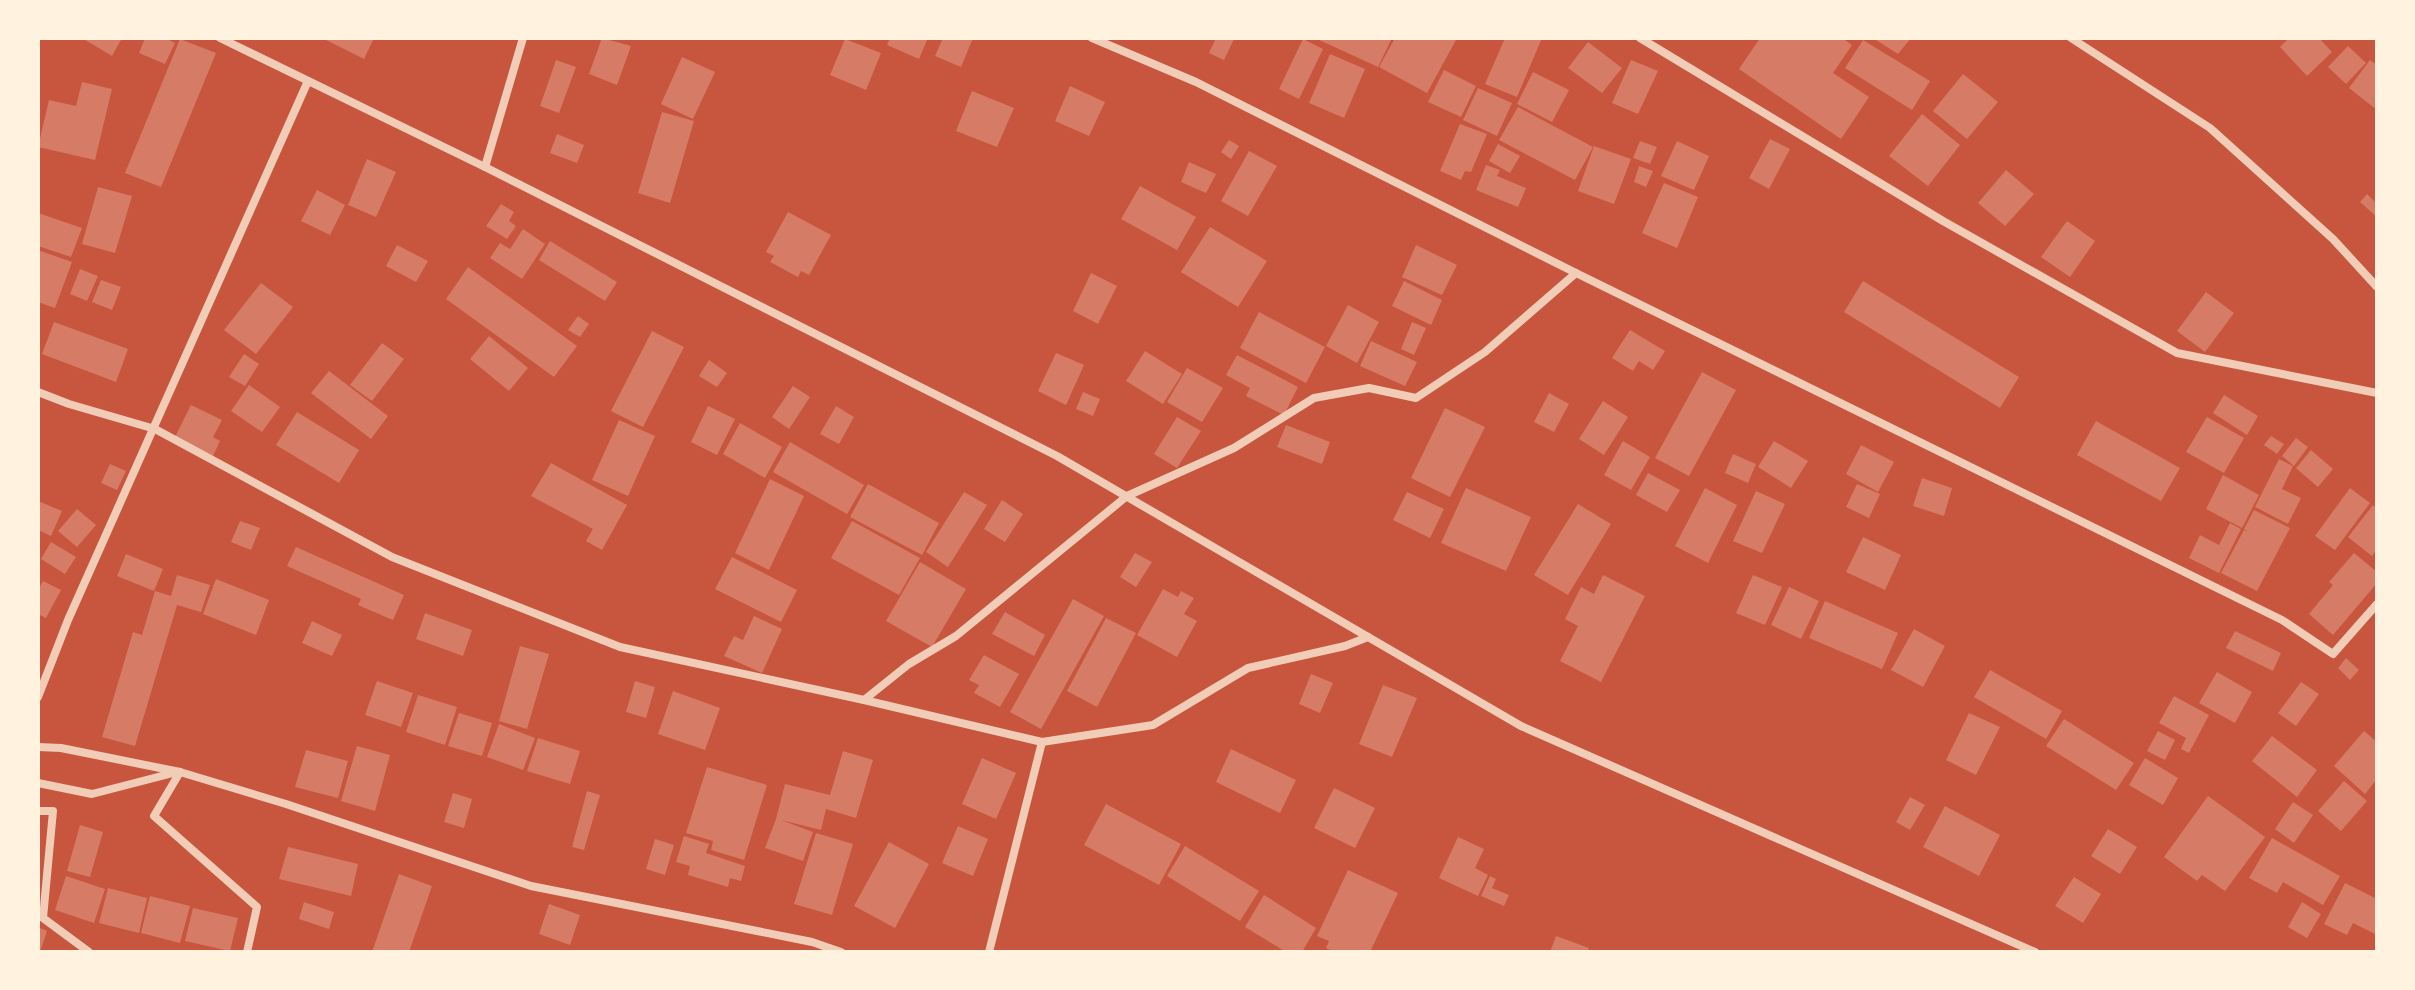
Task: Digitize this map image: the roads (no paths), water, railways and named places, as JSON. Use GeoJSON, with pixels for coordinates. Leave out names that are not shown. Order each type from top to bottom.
{"type":"FeatureCollection","features":[{"type":"Feature","properties":{"kind":"street"},"geometry":{"type":"LineString","coordinates":[[220,38],[485,167],[1057,456],[1521,726],[2035,952]]}},
{"type":"Feature","properties":{"kind":"street"},"geometry":{"type":"LineString","coordinates":[[485,167],[523,38]]}},
{"type":"Feature","properties":{"kind":"street"},"geometry":{"type":"LineString","coordinates":[[1092,38],[1196,82],[1576,273],[2282,620],[2333,654],[2377,604]]}},
{"type":"Feature","properties":{"kind":"street"},"geometry":{"type":"LineString","coordinates":[[1640,38],[1943,221],[2177,353],[2377,393]]}},
{"type":"Feature","properties":{"kind":"street"},"geometry":{"type":"LineString","coordinates":[[2071,38],[2210,128],[2333,239],[2377,287]]}},
{"type":"Feature","properties":{"kind":"street"},"geometry":{"type":"LineString","coordinates":[[38,697],[68,620],[308,81]]}},
{"type":"Feature","properties":{"kind":"street"},"geometry":{"type":"LineString","coordinates":[[864,700],[909,664],[956,636],[1127,496],[1234,448],[1314,398],[1369,388],[1416,398],[1485,352],[1576,273]]}},
{"type":"Feature","properties":{"kind":"street"},"geometry":{"type":"LineString","coordinates":[[38,392],[155,429],[392,557],[620,647],[1042,742],[1153,725],[1248,668],[1345,646],[1368,637]]}},
{"type":"Feature","properties":{"kind":"street"},"geometry":{"type":"LineString","coordinates":[[989,952],[1042,742]]}},
{"type":"Feature","properties":{"kind":"street"},"geometry":{"type":"LineString","coordinates":[[38,747],[61,748],[180,772],[531,886],[812,942],[841,952]]}},
{"type":"Feature","properties":{"kind":"street"},"geometry":{"type":"LineString","coordinates":[[38,783],[92,794],[180,772]]}},
{"type":"Feature","properties":{"kind":"street"},"geometry":{"type":"LineString","coordinates":[[180,772],[154,816],[257,907],[247,952]]}},
{"type":"Feature","properties":{"kind":"street"},"geometry":{"type":"LineString","coordinates":[[38,811],[53,811],[43,918],[89,952]]}}]}
